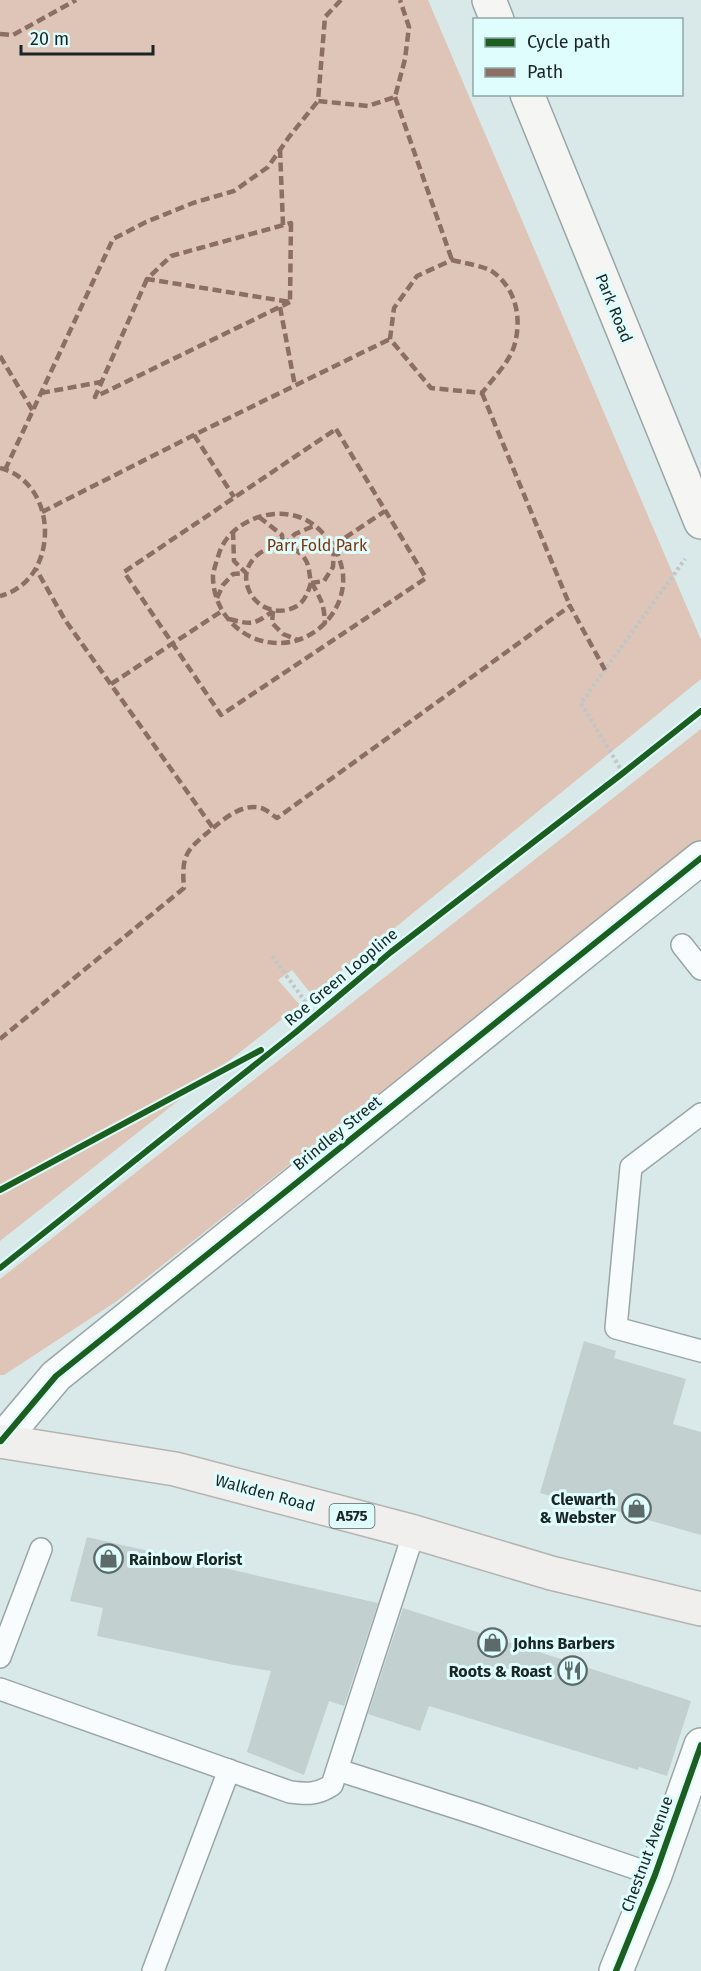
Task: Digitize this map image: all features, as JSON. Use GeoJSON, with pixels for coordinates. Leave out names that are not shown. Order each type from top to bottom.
{"type":"FeatureCollection","features":[{"type":"Feature","properties":{"kind":"main road","name":"Walkden Road"},"geometry":{"type":"LineString","coordinates":[[1,1441],[175,1469],[414,1532],[551,1573],[701,1609]]}},
{"type":"Feature","properties":{"kind":"street"},"geometry":{"type":"LineString","coordinates":[[489,0],[496,18]]}},
{"type":"Feature","properties":{"kind":"street","name":"Park Road"},"geometry":{"type":"LineString","coordinates":[[528,96],[701,522]]}},
{"type":"Feature","properties":{"kind":"street","name":"Brindley Street"},"geometry":{"type":"LineString","coordinates":[[1,1441],[56,1376],[701,858]]}},
{"type":"Feature","properties":{"kind":"street","name":"Chestnut Avenue"},"geometry":{"type":"LineString","coordinates":[[616,1971],[655,1875],[701,1745]]}},
{"type":"Feature","properties":{"kind":"lane"},"geometry":{"type":"LineString","coordinates":[[682,945],[701,969]]}},
{"type":"Feature","properties":{"kind":"lane"},"geometry":{"type":"LineString","coordinates":[[701,1114],[632,1167],[616,1328],[701,1350]]}},
{"type":"Feature","properties":{"kind":"lane"},"geometry":{"type":"LineString","coordinates":[[0,1689],[290,1792],[312,1794],[322,1792],[332,1785],[338,1770],[414,1532]]}},
{"type":"Feature","properties":{"kind":"lane"},"geometry":{"type":"LineString","coordinates":[[0,1657],[41,1549]]}},
{"type":"Feature","properties":{"kind":"lane"},"geometry":{"type":"LineString","coordinates":[[153,1971],[229,1770]]}},
{"type":"Feature","properties":{"kind":"lane"},"geometry":{"type":"LineString","coordinates":[[338,1770],[655,1875]]}},
{"type":"Feature","properties":{"kind":"path"},"geometry":{"type":"LineString","coordinates":[[623,773],[581,703],[687,556]]}},
{"type":"Feature","properties":{"kind":"path"},"geometry":{"type":"LineString","coordinates":[[614,780],[632,766]]}},
{"type":"Feature","properties":{"kind":"path"},"geometry":{"type":"LineString","coordinates":[[272,956],[315,1015]]}},
{"type":"Feature","properties":{"kind":"green space","name":"Parr Fold Park"},"geometry":{"type":"Polygon","coordinates":[[[0,0],[428,0],[701,640],[701,679],[312,995],[292,970],[278,980],[300,1005],[0,1241],[0,0]]]}},
{"type":"Feature","properties":{"kind":"green space"},"geometry":{"type":"Polygon","coordinates":[[[701,729],[701,840],[117,1301],[4,1375],[0,1375],[0,1279],[701,729]]]}},
{"type":"Feature","properties":{"kind":"building"},"geometry":{"type":"Polygon","coordinates":[[[584,1341],[616,1351],[614,1358],[686,1379],[673,1424],[701,1432],[701,1535],[602,1507],[601,1510],[540,1493],[584,1341]]]}},
{"type":"Feature","properties":{"kind":"building"},"geometry":{"type":"Polygon","coordinates":[[[87,1537],[378,1603],[344,1706],[329,1701],[304,1775],[247,1752],[271,1671],[97,1636],[103,1608],[70,1601],[87,1537]]]}},
{"type":"Feature","properties":{"kind":"building"},"geometry":{"type":"Polygon","coordinates":[[[403,1608],[691,1701],[667,1776],[639,1767],[638,1770],[429,1706],[420,1731],[368,1714],[403,1608]]]}},
{"type":"Feature","properties":{"kind":"marked path"},"geometry":{"type":"LineString","coordinates":[[0,34],[13,35],[76,0]]}},
{"type":"Feature","properties":{"kind":"marked path"},"geometry":{"type":"LineString","coordinates":[[341,0],[325,17],[318,101],[368,106],[395,97],[405,59],[409,27],[400,0]]}},
{"type":"Feature","properties":{"kind":"marked path"},"geometry":{"type":"LineString","coordinates":[[395,97],[452,260]]}},
{"type":"Feature","properties":{"kind":"marked path"},"geometry":{"type":"LineString","coordinates":[[5,470],[113,239],[146,222],[193,203],[234,191],[268,167],[318,101]]}},
{"type":"Feature","properties":{"kind":"marked path"},"geometry":{"type":"LineString","coordinates":[[280,149],[283,225]]}},
{"type":"Feature","properties":{"kind":"marked path"},"geometry":{"type":"LineString","coordinates":[[291,223],[290,302],[147,279],[171,256],[291,223]]}},
{"type":"Feature","properties":{"kind":"marked path"},"geometry":{"type":"LineString","coordinates":[[452,260],[479,266],[493,272],[507,286],[515,303],[518,323],[513,350],[506,363],[482,393],[431,388],[390,339],[394,308],[417,276],[452,260]]}},
{"type":"Feature","properties":{"kind":"marked path"},"geometry":{"type":"LineString","coordinates":[[147,279],[95,397],[290,302]]}},
{"type":"Feature","properties":{"kind":"marked path"},"geometry":{"type":"LineString","coordinates":[[280,307],[295,386]]}},
{"type":"Feature","properties":{"kind":"marked path"},"geometry":{"type":"LineString","coordinates":[[42,512],[390,339]]}},
{"type":"Feature","properties":{"kind":"marked path"},"geometry":{"type":"LineString","coordinates":[[0,356],[33,411]]}},
{"type":"Feature","properties":{"kind":"marked path"},"geometry":{"type":"LineString","coordinates":[[41,393],[101,382]]}},
{"type":"Feature","properties":{"kind":"marked path"},"geometry":{"type":"LineString","coordinates":[[482,393],[570,606]]}},
{"type":"Feature","properties":{"kind":"marked path"},"geometry":{"type":"LineString","coordinates":[[336,429],[426,578],[221,715],[124,572],[336,429]]}},
{"type":"Feature","properties":{"kind":"marked path"},"geometry":{"type":"LineString","coordinates":[[194,435],[234,497]]}},
{"type":"Feature","properties":{"kind":"marked path"},"geometry":{"type":"LineString","coordinates":[[0,468],[20,477],[34,492],[42,511],[45,532],[42,553],[34,572],[20,587],[0,596]]}},
{"type":"Feature","properties":{"kind":"marked path"},"geometry":{"type":"LineString","coordinates":[[334,545],[385,511]]}},
{"type":"Feature","properties":{"kind":"marked path"},"geometry":{"type":"LineString","coordinates":[[311,583],[324,581],[333,567],[334,545],[309,522],[287,514],[262,516],[239,527],[223,545],[213,575],[214,588],[223,612],[241,631],[265,642],[291,642],[304,638],[325,623],[339,601],[343,588],[343,575],[334,545]]}},
{"type":"Feature","properties":{"kind":"marked path"},"geometry":{"type":"LineString","coordinates":[[259,517],[282,535],[283,546]]}},
{"type":"Feature","properties":{"kind":"marked path"},"geometry":{"type":"LineString","coordinates":[[283,546],[295,534],[316,525]]}},
{"type":"Feature","properties":{"kind":"marked path"},"geometry":{"type":"LineString","coordinates":[[233,531],[234,561],[246,573]]}},
{"type":"Feature","properties":{"kind":"marked path"},"geometry":{"type":"LineString","coordinates":[[311,583],[300,604],[282,611],[268,609],[256,601],[248,588],[246,576],[249,565],[264,550],[286,547],[296,551],[307,562],[311,582],[322,603],[325,624]]}},
{"type":"Feature","properties":{"kind":"marked path"},"geometry":{"type":"LineString","coordinates":[[0,1039],[184,888],[185,859],[192,847],[213,828],[65,620],[36,569]]}},
{"type":"Feature","properties":{"kind":"marked path"},"geometry":{"type":"LineString","coordinates":[[217,598],[223,585],[233,574],[246,573]]}},
{"type":"Feature","properties":{"kind":"marked path"},"geometry":{"type":"LineString","coordinates":[[213,828],[241,809],[254,807],[263,809],[277,818],[570,606],[605,670]]}},
{"type":"Feature","properties":{"kind":"marked path"},"geometry":{"type":"LineString","coordinates":[[111,684],[222,611]]}},
{"type":"Feature","properties":{"kind":"marked path"},"geometry":{"type":"LineString","coordinates":[[273,611],[272,623],[283,634],[298,640]]}},
{"type":"Feature","properties":{"kind":"marked path"},"geometry":{"type":"LineString","coordinates":[[229,619],[252,623],[273,611]]}},
{"type":"Feature","properties":{"kind":"cycle path","name":"Roe Green Loopline"},"geometry":{"type":"LineString","coordinates":[[0,1268],[296,1032],[391,952],[701,711]]}},
{"type":"Feature","properties":{"kind":"cycle path"},"geometry":{"type":"LineString","coordinates":[[1,1441],[56,1376],[701,858]]}},
{"type":"Feature","properties":{"kind":"cycle path"},"geometry":{"type":"LineString","coordinates":[[0,1190],[261,1050]]}},
{"type":"Feature","properties":{"kind":"cycle path"},"geometry":{"type":"LineString","coordinates":[[616,1971],[655,1875],[701,1745]]}},
{"type":"Feature","properties":{"kind":"place","name":"Clewarth & Webster"},"geometry":{"type":"Point","coordinates":[637,1508]}},
{"type":"Feature","properties":{"kind":"place","name":"Rainbow Florist"},"geometry":{"type":"Point","coordinates":[108,1559]}},
{"type":"Feature","properties":{"kind":"place","name":"Johns Barbers"},"geometry":{"type":"Point","coordinates":[492,1643]}},
{"type":"Feature","properties":{"kind":"place","name":"Roots & Roast"},"geometry":{"type":"Point","coordinates":[573,1671]}}]}
